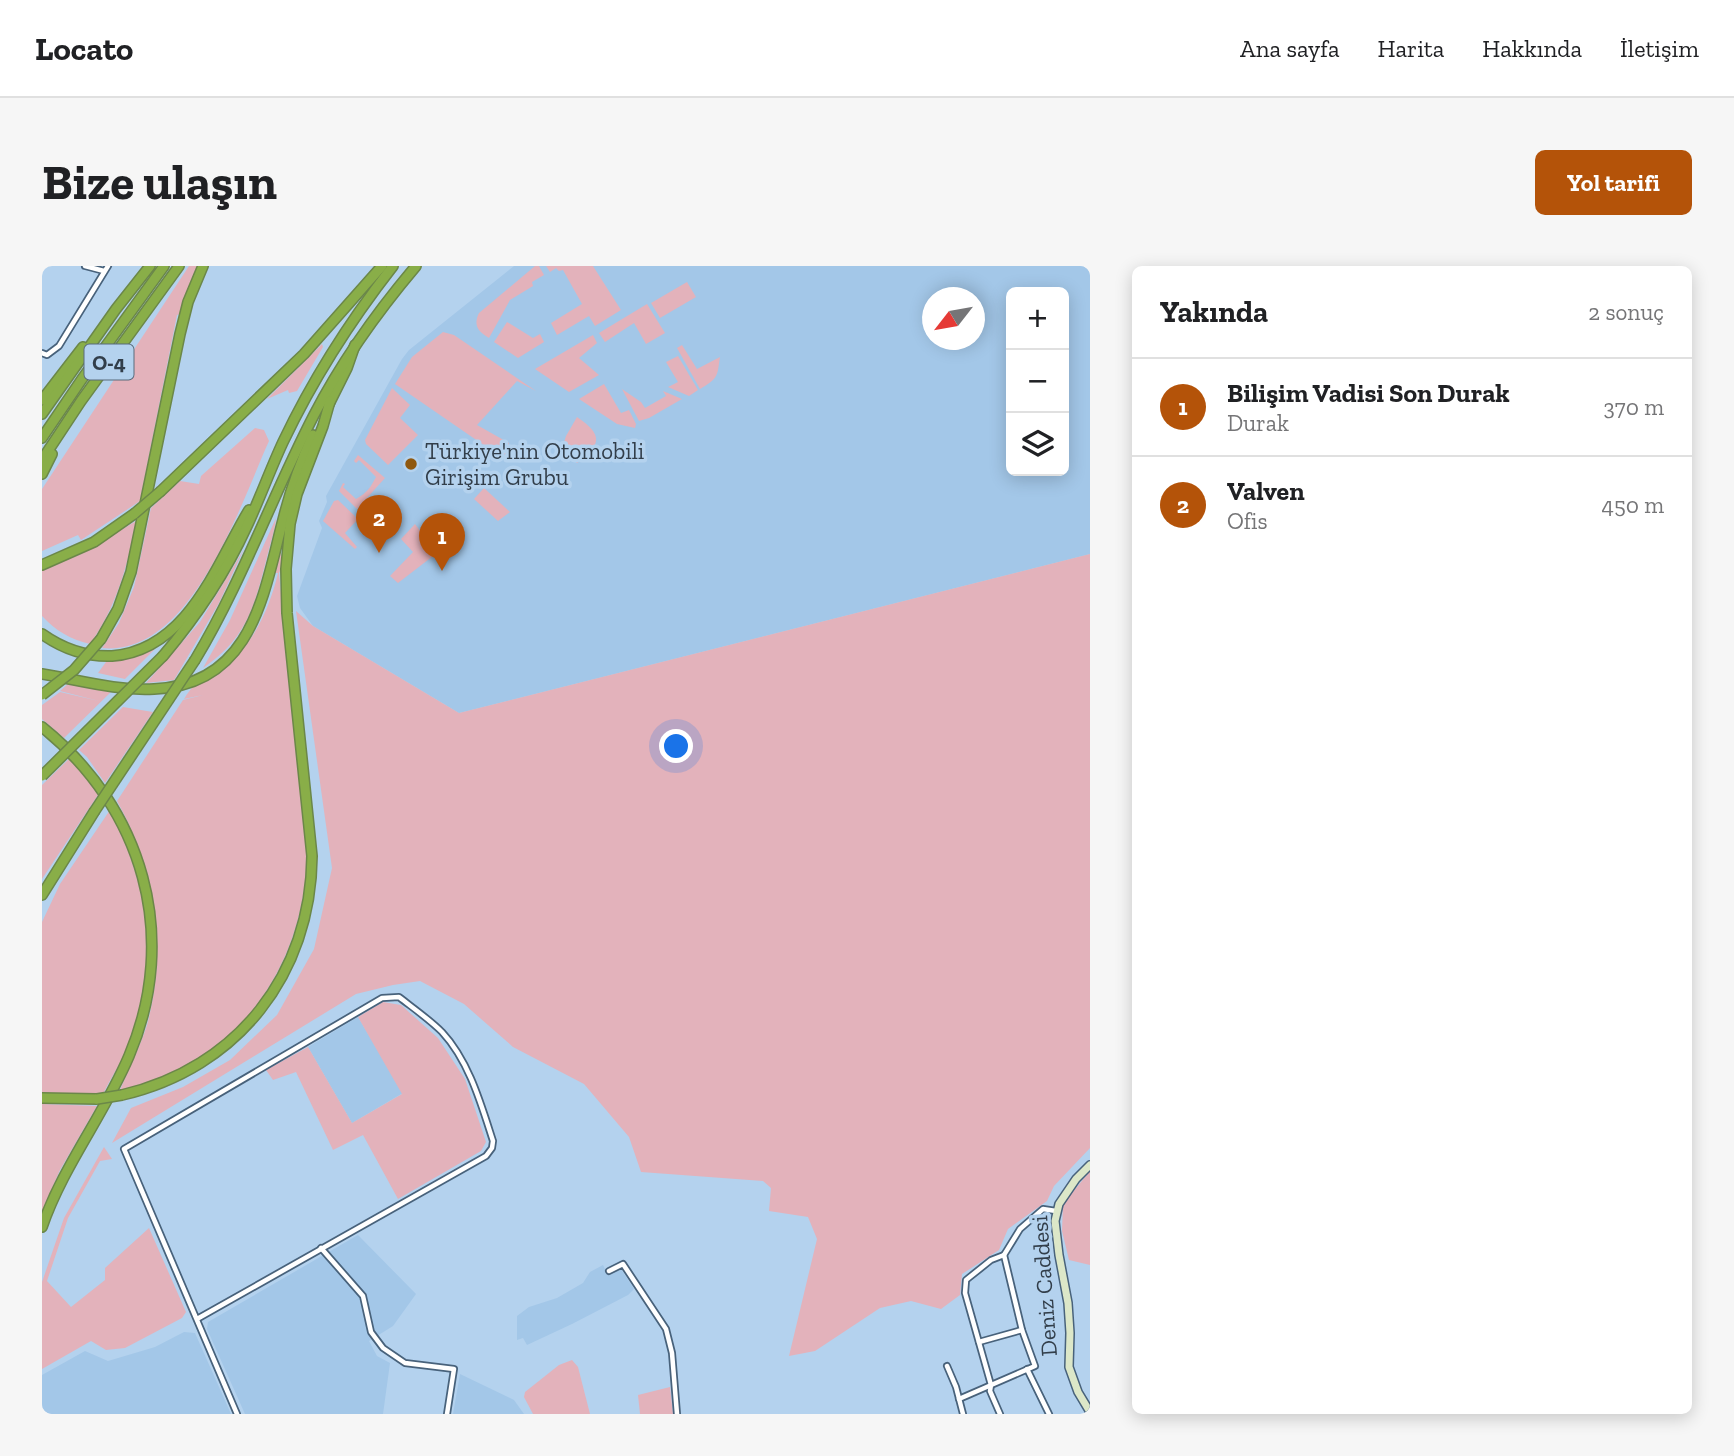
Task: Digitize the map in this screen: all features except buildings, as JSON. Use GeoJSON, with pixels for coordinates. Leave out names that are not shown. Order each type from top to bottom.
{"type":"FeatureCollection","features":[{"type":"Feature","properties":{"kind":"highway"},"geometry":{"type":"LineString","coordinates":[[42,414],[116,309],[150,266]]}},
{"type":"Feature","properties":{"kind":"highway","name":"O-4"},"geometry":{"type":"LineString","coordinates":[[42,438],[164,266]]}},
{"type":"Feature","properties":{"kind":"highway","name":"O-4"},"geometry":{"type":"LineString","coordinates":[[42,460],[179,266]]}},
{"type":"Feature","properties":{"kind":"highway"},"geometry":{"type":"LineString","coordinates":[[42,695],[74,670],[101,639],[118,609],[131,572],[180,334],[188,302],[203,266]]}},
{"type":"Feature","properties":{"kind":"highway"},"geometry":{"type":"LineString","coordinates":[[42,565],[94,542],[161,491],[287,372],[382,266]]}},
{"type":"Feature","properties":{"kind":"highway"},"geometry":{"type":"LineString","coordinates":[[42,776],[163,656],[192,620],[220,578],[246,528],[288,432],[321,370],[358,312],[393,266]]}},
{"type":"Feature","properties":{"kind":"highway"},"geometry":{"type":"LineString","coordinates":[[42,895],[195,660],[233,591],[314,415],[355,345],[416,266]]}},
{"type":"Feature","properties":{"kind":"highway"},"geometry":{"type":"LineString","coordinates":[[42,400],[97,329],[116,309]]}},
{"type":"Feature","properties":{"kind":"highway"},"geometry":{"type":"LineString","coordinates":[[42,674],[123,688],[153,689],[181,685],[206,674],[225,660],[241,643],[255,620],[291,492],[305,453],[347,368],[355,345]]}},
{"type":"Feature","properties":{"kind":"highway"},"geometry":{"type":"LineString","coordinates":[[42,1098],[77,1100],[122,1095],[186,1072],[213,1055],[240,1032],[269,998],[288,967],[301,935],[310,895],[311,835],[285,583],[290,524],[299,487],[330,401]]}},
{"type":"Feature","properties":{"kind":"highway"},"geometry":{"type":"LineString","coordinates":[[42,474],[58,436]]}},
{"type":"Feature","properties":{"kind":"highway"},"geometry":{"type":"LineString","coordinates":[[42,634],[59,645],[96,656],[130,653],[156,642],[172,630],[198,599],[260,494]]}},
{"type":"Feature","properties":{"kind":"highway"},"geometry":{"type":"LineString","coordinates":[[42,727],[93,777],[125,829],[136,853],[146,890],[151,916],[152,955],[146,1005],[128,1057],[57,1189],[42,1227]]}},
{"type":"Feature","properties":{"kind":"main road","name":"Deniz Caddesi"},"geometry":{"type":"LineString","coordinates":[[1090,1165],[1076,1179],[1056,1211],[1059,1255],[1068,1303],[1069,1367],[1078,1392],[1090,1412]]}},
{"type":"Feature","properties":{"kind":"street"},"geometry":{"type":"LineString","coordinates":[[85,266],[104,271]]}},
{"type":"Feature","properties":{"kind":"street"},"geometry":{"type":"LineString","coordinates":[[42,353],[47,355],[59,346],[108,266]]}},
{"type":"Feature","properties":{"kind":"street"},"geometry":{"type":"LineString","coordinates":[[197,1319],[486,1156],[492,1148],[493,1141],[474,1083],[465,1067],[443,1033],[399,997],[382,998],[124,1149],[237,1414]]}},
{"type":"Feature","properties":{"kind":"street"},"geometry":{"type":"LineString","coordinates":[[1000,1414],[990,1391],[965,1293],[966,1280],[991,1260],[1004,1255],[1020,1228],[1043,1209],[1056,1211]]}},
{"type":"Feature","properties":{"kind":"street"},"geometry":{"type":"LineString","coordinates":[[321,1248],[363,1296],[371,1332],[383,1348],[405,1363],[454,1369],[447,1414]]}},
{"type":"Feature","properties":{"kind":"street"},"geometry":{"type":"LineString","coordinates":[[959,1399],[1034,1366],[1022,1330],[1004,1255]]}},
{"type":"Feature","properties":{"kind":"street"},"geometry":{"type":"LineString","coordinates":[[610,1271],[623,1264],[666,1329],[672,1353],[677,1414]]}},
{"type":"Feature","properties":{"kind":"street"},"geometry":{"type":"LineString","coordinates":[[979,1342],[1022,1330]]}},
{"type":"Feature","properties":{"kind":"street"},"geometry":{"type":"LineString","coordinates":[[947,1366],[963,1414]]}},
{"type":"Feature","properties":{"kind":"street"},"geometry":{"type":"LineString","coordinates":[[1027,1369],[1049,1414]]}},
{"type":"Feature","properties":{"kind":"shaded area"},"geometry":{"type":"Polygon","coordinates":[[[189,266],[198,266],[180,314],[177,315],[140,501],[81,540],[78,535],[42,551],[42,489],[189,266]]]}},
{"type":"Feature","properties":{"kind":"shaded area"},"geometry":{"type":"Polygon","coordinates":[[[514,266],[1090,266],[1090,554],[459,713],[313,626],[300,608],[297,596],[322,528],[319,521],[327,502],[326,496],[409,350],[514,266]]]}},
{"type":"Feature","properties":{"kind":"shaded area"},"geometry":{"type":"Polygon","coordinates":[[[535,266],[539,266],[544,275],[532,282],[533,286],[510,300],[489,338],[485,336],[477,325],[479,313],[535,266]]]}},
{"type":"Feature","properties":{"kind":"shaded area"},"geometry":{"type":"Polygon","coordinates":[[[546,266],[593,266],[621,310],[595,326],[589,316],[557,335],[551,323],[582,304],[563,270],[556,268],[550,272],[546,266]]]}},
{"type":"Feature","properties":{"kind":"shaded area"},"geometry":{"type":"Polygon","coordinates":[[[687,282],[696,297],[660,318],[651,303],[687,282]]]}},
{"type":"Feature","properties":{"kind":"shaded area"},"geometry":{"type":"Polygon","coordinates":[[[647,304],[665,333],[646,344],[634,323],[605,342],[599,333],[647,304]]]}},
{"type":"Feature","properties":{"kind":"shaded area"},"geometry":{"type":"Polygon","coordinates":[[[507,322],[533,338],[540,334],[544,342],[518,358],[494,342],[507,322]]]}},
{"type":"Feature","properties":{"kind":"shaded area"},"geometry":{"type":"Polygon","coordinates":[[[443,332],[454,335],[536,391],[517,381],[477,425],[509,443],[507,453],[501,457],[395,384],[412,357],[443,332]]]}},
{"type":"Feature","properties":{"kind":"shaded area"},"geometry":{"type":"Polygon","coordinates":[[[593,335],[597,343],[579,358],[599,375],[569,392],[535,369],[593,335]]]}},
{"type":"Feature","properties":{"kind":"shaded area"},"geometry":{"type":"Polygon","coordinates":[[[322,344],[323,347],[297,391],[289,393],[288,390],[267,399],[322,344]]]}},
{"type":"Feature","properties":{"kind":"shaded area"},"geometry":{"type":"Polygon","coordinates":[[[682,345],[697,369],[720,357],[716,376],[700,389],[677,348],[682,345]]]}},
{"type":"Feature","properties":{"kind":"shaded area"},"geometry":{"type":"Polygon","coordinates":[[[678,356],[698,390],[689,396],[668,387],[678,382],[666,362],[678,356]]]}},
{"type":"Feature","properties":{"kind":"shaded area"},"geometry":{"type":"Polygon","coordinates":[[[604,384],[621,413],[629,410],[636,424],[635,428],[617,424],[579,399],[604,384]]]}},
{"type":"Feature","properties":{"kind":"shaded area"},"geometry":{"type":"Polygon","coordinates":[[[392,388],[410,405],[400,418],[418,435],[388,465],[365,440],[392,388]]]}},
{"type":"Feature","properties":{"kind":"shaded area"},"geometry":{"type":"Polygon","coordinates":[[[622,389],[645,408],[666,396],[663,391],[682,399],[639,421],[622,389]]]}},
{"type":"Feature","properties":{"kind":"shaded area"},"geometry":{"type":"Polygon","coordinates":[[[577,417],[591,429],[596,440],[591,450],[577,463],[562,449],[577,417]]]}},
{"type":"Feature","properties":{"kind":"shaded area"},"geometry":{"type":"Polygon","coordinates":[[[255,428],[264,430],[269,441],[227,537],[208,572],[186,603],[162,628],[134,644],[102,648],[119,623],[134,587],[151,508],[180,481],[199,484],[201,476],[255,428]]]}},
{"type":"Feature","properties":{"kind":"shaded area"},"geometry":{"type":"Polygon","coordinates":[[[358,455],[385,478],[357,509],[339,491],[343,483],[343,487],[356,499],[368,490],[376,477],[359,460],[356,463],[354,461],[358,455]]]}},
{"type":"Feature","properties":{"kind":"shaded area"},"geometry":{"type":"Polygon","coordinates":[[[484,488],[510,512],[498,521],[474,499],[484,488]]]}},
{"type":"Feature","properties":{"kind":"shaded area"},"geometry":{"type":"Polygon","coordinates":[[[338,500],[358,519],[345,533],[357,547],[355,549],[323,521],[334,501],[338,500]]]}},
{"type":"Feature","properties":{"kind":"shaded area"},"geometry":{"type":"Polygon","coordinates":[[[276,518],[257,593],[246,621],[229,646],[203,668],[230,620],[276,518]]]}},
{"type":"Feature","properties":{"kind":"shaded area"},"geometry":{"type":"Polygon","coordinates":[[[136,521],[120,586],[107,616],[90,644],[58,630],[42,616],[42,570],[81,554],[136,521]]]}},
{"type":"Feature","properties":{"kind":"shaded area"},"geometry":{"type":"Polygon","coordinates":[[[415,524],[437,553],[398,583],[390,576],[413,552],[401,539],[415,524]]]}},
{"type":"Feature","properties":{"kind":"shaded area"},"geometry":{"type":"Polygon","coordinates":[[[244,549],[219,603],[174,680],[146,683],[200,622],[244,549]]]}},
{"type":"Feature","properties":{"kind":"shaded area"},"geometry":{"type":"Polygon","coordinates":[[[281,550],[279,573],[307,857],[303,898],[292,937],[276,974],[255,1008],[228,1037],[196,1061],[160,1079],[120,1090],[147,1025],[157,967],[157,938],[149,881],[141,854],[117,801],[183,700],[203,695],[184,699],[189,691],[235,657],[252,636],[270,599],[278,573],[275,573],[281,550]]]}},
{"type":"Feature","properties":{"kind":"shaded area"},"geometry":{"type":"Polygon","coordinates":[[[1090,554],[1090,1148],[1054,1186],[1047,1201],[1008,1229],[999,1250],[962,1274],[960,1295],[941,1309],[911,1301],[880,1308],[815,1351],[789,1356],[817,1239],[808,1217],[769,1211],[771,1188],[763,1181],[641,1172],[629,1137],[584,1084],[513,1047],[464,1004],[420,981],[356,994],[112,1143],[131,1108],[183,1087],[230,1060],[277,1015],[314,949],[332,868],[296,611],[313,626],[459,713],[1090,554]]]}},
{"type":"Feature","properties":{"kind":"shaded area"},"geometry":{"type":"Polygon","coordinates":[[[155,649],[125,679],[98,673],[106,662],[137,656],[155,649]]]}},
{"type":"Feature","properties":{"kind":"shaded area"},"geometry":{"type":"Polygon","coordinates":[[[68,684],[112,691],[64,738],[42,719],[42,705],[60,692],[99,701],[60,691],[68,684]]]}},
{"type":"Feature","properties":{"kind":"shaded area"},"geometry":{"type":"Polygon","coordinates":[[[123,707],[153,712],[105,783],[79,750],[123,707]]]}},
{"type":"Feature","properties":{"kind":"shaded area"},"geometry":{"type":"Polygon","coordinates":[[[70,758],[100,792],[42,879],[42,785],[70,758]]]}},
{"type":"Feature","properties":{"kind":"shaded area"},"geometry":{"type":"Polygon","coordinates":[[[110,810],[134,867],[146,925],[148,955],[139,1014],[126,1050],[104,1092],[90,1095],[42,1094],[42,922],[60,884],[110,810]]]}},
{"type":"Feature","properties":{"kind":"shaded area"},"geometry":{"type":"Polygon","coordinates":[[[383,1002],[401,1005],[438,1038],[465,1079],[486,1142],[481,1151],[398,1199],[363,1135],[333,1150],[296,1072],[273,1080],[266,1070],[308,1047],[352,1123],[402,1094],[358,1017],[383,1002]]]}},
{"type":"Feature","properties":{"kind":"shaded area"},"geometry":{"type":"Polygon","coordinates":[[[358,1017],[403,1093],[352,1123],[308,1047],[358,1017]]]}},
{"type":"Feature","properties":{"kind":"shaded area"},"geometry":{"type":"Polygon","coordinates":[[[42,1104],[97,1106],[60,1170],[42,1211],[42,1104]]]}},
{"type":"Feature","properties":{"kind":"shaded area"},"geometry":{"type":"Polygon","coordinates":[[[104,1147],[112,1159],[100,1161],[68,1218],[47,1281],[71,1307],[105,1280],[105,1268],[149,1228],[186,1312],[182,1318],[125,1348],[106,1350],[91,1341],[42,1369],[42,1282],[64,1218],[104,1147]]]}},
{"type":"Feature","properties":{"kind":"shaded area"},"geometry":{"type":"Polygon","coordinates":[[[1090,1171],[1090,1265],[1069,1260],[1062,1231],[1063,1204],[1090,1171]]]}},
{"type":"Feature","properties":{"kind":"shaded area"},"geometry":{"type":"Polygon","coordinates":[[[358,1235],[416,1294],[393,1326],[369,1341],[377,1356],[390,1363],[383,1414],[245,1414],[207,1329],[208,1322],[358,1235]]]}},
{"type":"Feature","properties":{"kind":"shaded area"},"geometry":{"type":"Polygon","coordinates":[[[603,1265],[608,1275],[621,1269],[634,1289],[628,1295],[527,1345],[523,1338],[517,1340],[517,1316],[529,1307],[557,1298],[583,1283],[590,1272],[603,1265]]]}},
{"type":"Feature","properties":{"kind":"shaded area"},"geometry":{"type":"Polygon","coordinates":[[[184,1332],[195,1333],[231,1414],[42,1414],[42,1375],[85,1351],[108,1361],[155,1347],[184,1332]]]}},
{"type":"Feature","properties":{"kind":"shaded area"},"geometry":{"type":"Polygon","coordinates":[[[572,1360],[578,1367],[590,1414],[533,1414],[524,1397],[525,1392],[559,1365],[572,1360]]]}},
{"type":"Feature","properties":{"kind":"shaded area"},"geometry":{"type":"Polygon","coordinates":[[[460,1374],[514,1400],[524,1414],[453,1414],[460,1374]]]}},
{"type":"Feature","properties":{"kind":"shaded area"},"geometry":{"type":"Polygon","coordinates":[[[670,1387],[673,1414],[640,1414],[638,1395],[670,1387]]]}},
{"type":"Feature","properties":{"kind":"place","name":"Türkiye'nin Otomobili Girişim Grubu"},"geometry":{"type":"Point","coordinates":[411,464]}},
{"type":"Feature","properties":{"kind":"place","name":"Valven"},"geometry":{"type":"Point","coordinates":[379,553]}},
{"type":"Feature","properties":{"kind":"place","name":"Bilişim Vadisi Son Durak"},"geometry":{"type":"Point","coordinates":[442,571]}}]}
